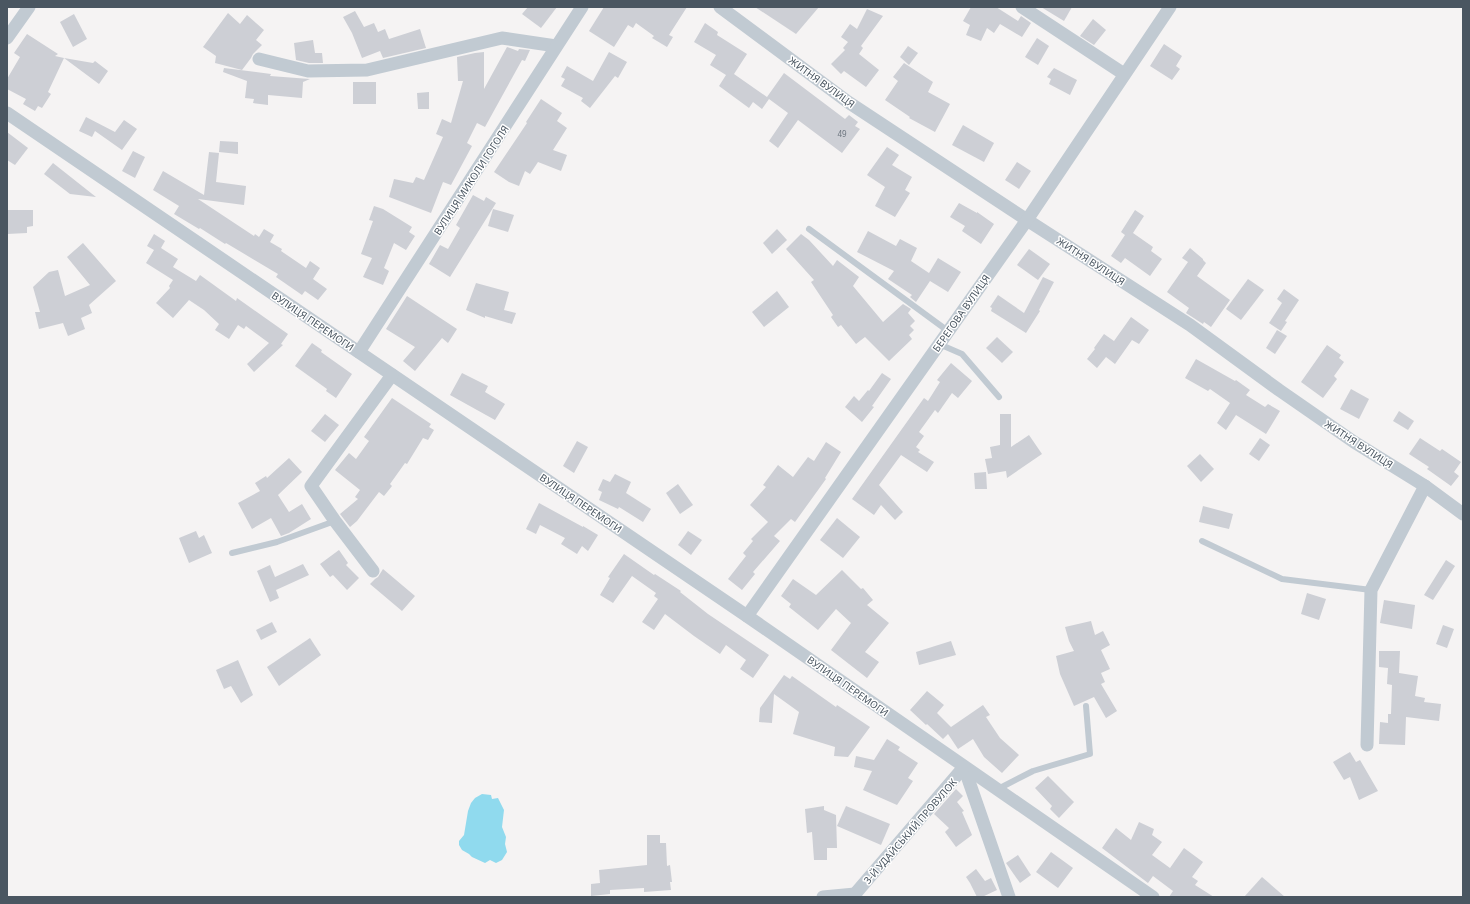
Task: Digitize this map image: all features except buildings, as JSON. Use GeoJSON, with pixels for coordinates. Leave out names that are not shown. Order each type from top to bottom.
{"type":"FeatureCollection","features":[{"type":"Feature","properties":{"kind":"street"},"geometry":{"type":"LineString","coordinates":[[7,38],[29,7]]}},
{"type":"Feature","properties":{"kind":"street","name":"ВУЛИЦЯ МИКОЛИ ГОГОЛЯ"},"geometry":{"type":"LineString","coordinates":[[359,352],[582,7]]}},
{"type":"Feature","properties":{"kind":"street","name":"ЖИТНЯ ВУЛИЦЯ"},"geometry":{"type":"LineString","coordinates":[[720,7],[848,102],[1190,325],[1278,390],[1354,442],[1425,486],[1463,514]]}},
{"type":"Feature","properties":{"kind":"street"},"geometry":{"type":"LineString","coordinates":[[1022,7],[1124,74]]}},
{"type":"Feature","properties":{"kind":"street","name":"БЕРЕГОВА ВУЛИЦЯ"},"geometry":{"type":"LineString","coordinates":[[747,616],[1027,220],[1170,7]]}},
{"type":"Feature","properties":{"kind":"street"},"geometry":{"type":"LineString","coordinates":[[259,59],[308,71],[367,70],[502,38],[556,46]]}},
{"type":"Feature","properties":{"kind":"street","name":"ВУЛИЦЯ ПЕРЕМОГИ"},"geometry":{"type":"LineString","coordinates":[[7,113],[747,616],[1153,897]]}},
{"type":"Feature","properties":{"kind":"street"},"geometry":{"type":"LineString","coordinates":[[373,571],[335,521],[311,486],[392,375]]}},
{"type":"Feature","properties":{"kind":"street"},"geometry":{"type":"LineString","coordinates":[[1368,745],[1372,590],[1425,486]]}},
{"type":"Feature","properties":{"kind":"street"},"geometry":{"type":"LineString","coordinates":[[964,767],[1009,897]]}},
{"type":"Feature","properties":{"kind":"street","name":"3-Й УДАЙСЬКИЙ ПРОВУЛОК"},"geometry":{"type":"LineString","coordinates":[[824,897],[855,896],[964,767]]}},
{"type":"Feature","properties":{"kind":"lane"},"geometry":{"type":"LineString","coordinates":[[809,229],[948,331]]}},
{"type":"Feature","properties":{"kind":"lane"},"geometry":{"type":"LineString","coordinates":[[939,344],[962,354],[999,397]]}},
{"type":"Feature","properties":{"kind":"lane"},"geometry":{"type":"LineString","coordinates":[[232,554],[277,542],[335,521]]}},
{"type":"Feature","properties":{"kind":"lane"},"geometry":{"type":"LineString","coordinates":[[1202,541],[1282,579],[1372,590]]}},
{"type":"Feature","properties":{"kind":"lane"},"geometry":{"type":"LineString","coordinates":[[996,789],[1033,770],[1090,754],[1086,706]]}},
{"type":"Feature","properties":{"kind":"water"},"geometry":{"type":"Polygon","coordinates":[[[482,794],[491,795],[492,799],[498,798],[504,810],[502,827],[506,837],[505,844],[507,852],[502,860],[496,863],[490,860],[485,863],[472,857],[462,850],[459,845],[459,841],[464,835],[468,811],[471,803],[475,798],[482,794]]]}}]}
